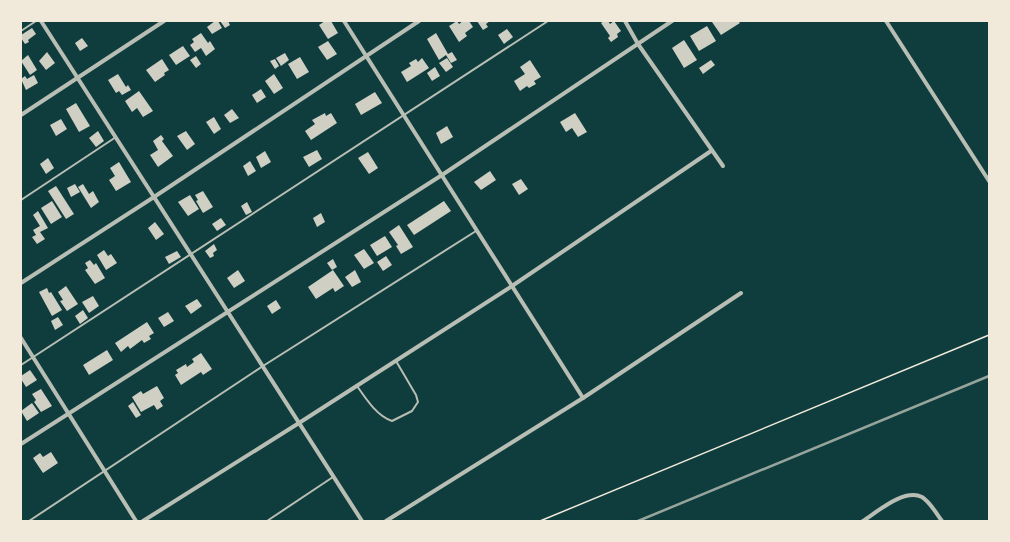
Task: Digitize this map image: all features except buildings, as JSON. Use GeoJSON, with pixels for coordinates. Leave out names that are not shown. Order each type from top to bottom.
{"type":"FeatureCollection","features":[{"type":"Feature","properties":{"kind":"street"},"geometry":{"type":"LineString","coordinates":[[41,21],[362,521]]}},
{"type":"Feature","properties":{"kind":"street"},"geometry":{"type":"LineString","coordinates":[[21,116],[164,21]]}},
{"type":"Feature","properties":{"kind":"street"},"geometry":{"type":"LineString","coordinates":[[344,21],[583,398]]}},
{"type":"Feature","properties":{"kind":"street"},"geometry":{"type":"LineString","coordinates":[[21,283],[154,197],[419,21]]}},
{"type":"Feature","properties":{"kind":"street"},"geometry":{"type":"LineString","coordinates":[[625,21],[638,44],[711,151],[723,166]]}},
{"type":"Feature","properties":{"kind":"street"},"geometry":{"type":"LineString","coordinates":[[21,444],[442,175],[672,21]]}},
{"type":"Feature","properties":{"kind":"street"},"geometry":{"type":"LineString","coordinates":[[886,21],[989,181]]}},
{"type":"Feature","properties":{"kind":"street"},"geometry":{"type":"LineString","coordinates":[[143,521],[300,423],[512,286],[711,151]]}},
{"type":"Feature","properties":{"kind":"street"},"geometry":{"type":"LineString","coordinates":[[386,521],[583,398],[741,293]]}},
{"type":"Feature","properties":{"kind":"street"},"geometry":{"type":"LineString","coordinates":[[21,338],[136,521]]}},
{"type":"Feature","properties":{"kind":"street"},"geometry":{"type":"LineString","coordinates":[[863,521],[894,500],[915,495],[922,497],[942,521]]}},
{"type":"Feature","properties":{"kind":"lane"},"geometry":{"type":"LineString","coordinates":[[21,31],[36,21]]}},
{"type":"Feature","properties":{"kind":"lane"},"geometry":{"type":"LineString","coordinates":[[21,365],[548,21]]}},
{"type":"Feature","properties":{"kind":"lane"},"geometry":{"type":"LineString","coordinates":[[21,200],[116,137]]}},
{"type":"Feature","properties":{"kind":"lane"},"geometry":{"type":"LineString","coordinates":[[29,521],[262,366],[477,230]]}},
{"type":"Feature","properties":{"kind":"lane"},"geometry":{"type":"LineString","coordinates":[[357,386],[384,418],[392,421],[412,411],[418,402],[416,395],[396,361]]}},
{"type":"Feature","properties":{"kind":"lane"},"geometry":{"type":"LineString","coordinates":[[268,521],[334,477]]}},
{"type":"Feature","properties":{"kind":"path"},"geometry":{"type":"LineString","coordinates":[[540,521],[989,335]]}},
{"type":"Feature","properties":{"kind":"railway"},"geometry":{"type":"LineString","coordinates":[[638,521],[989,376]]}}]}
